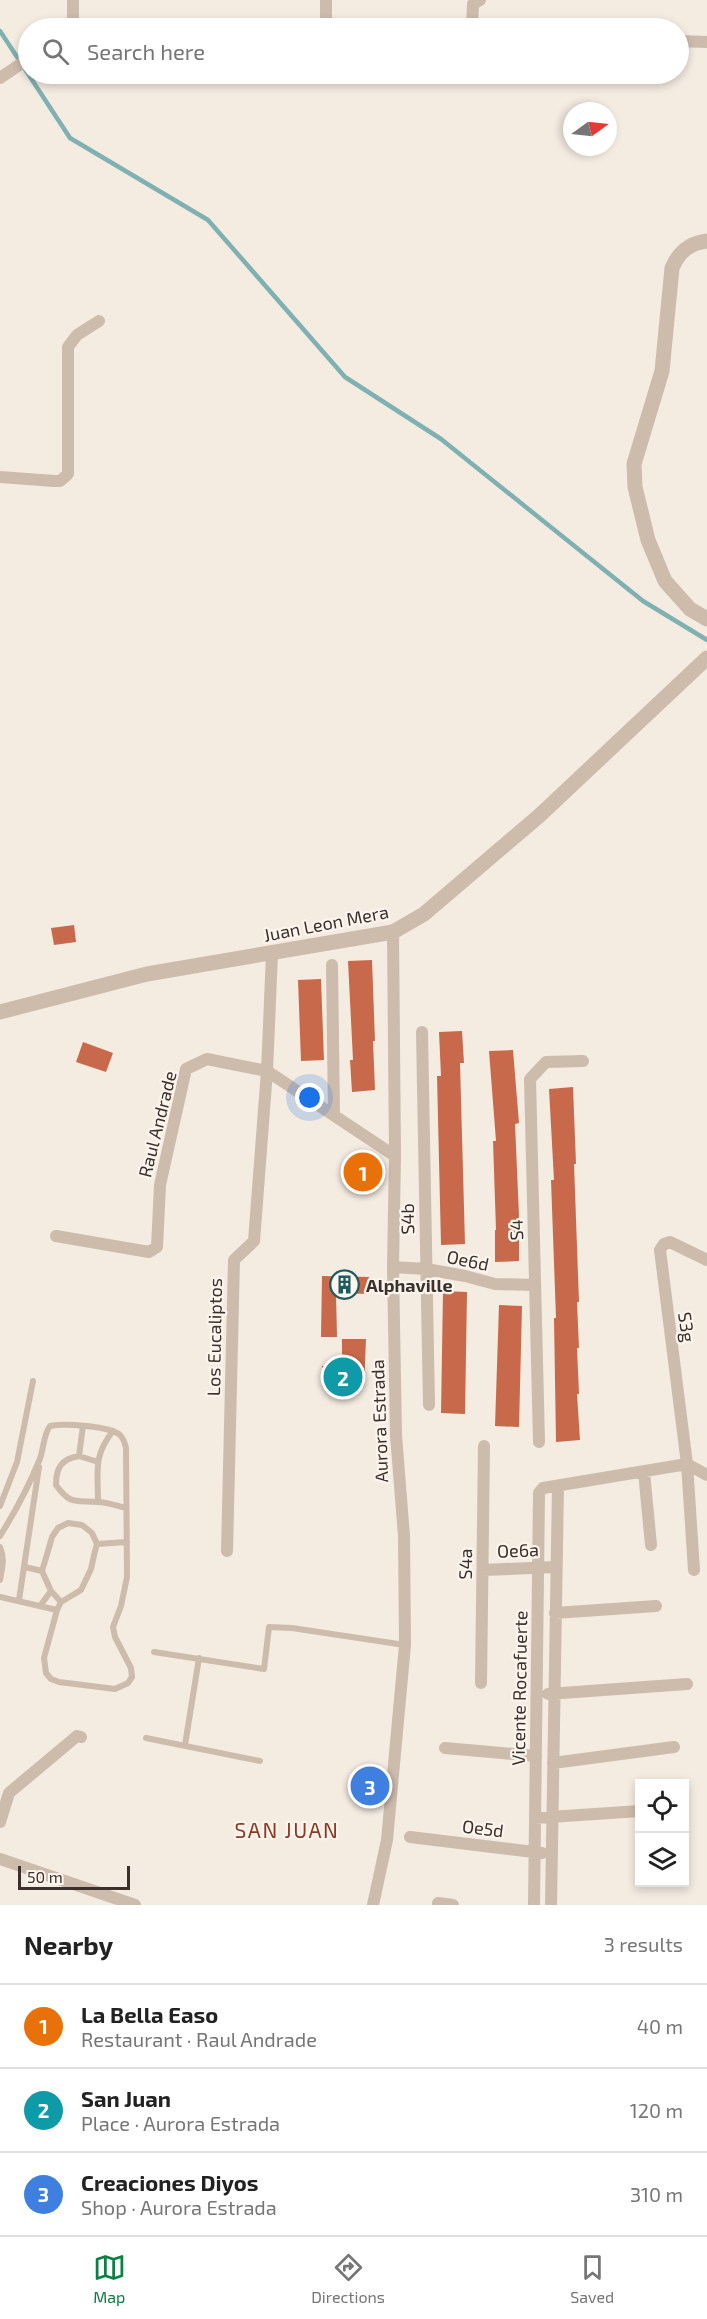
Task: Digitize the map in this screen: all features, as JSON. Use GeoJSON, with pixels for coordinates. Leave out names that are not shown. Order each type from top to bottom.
{"type":"FeatureCollection","features":[{"type":"Feature","properties":{"kind":"street"},"geometry":{"type":"LineString","coordinates":[[73,0],[73,18]]}},
{"type":"Feature","properties":{"kind":"street"},"geometry":{"type":"LineString","coordinates":[[326,0],[326,18]]}},
{"type":"Feature","properties":{"kind":"street"},"geometry":{"type":"LineString","coordinates":[[472,18],[473,4],[480,0]]}},
{"type":"Feature","properties":{"kind":"street"},"geometry":{"type":"LineString","coordinates":[[689,41],[707,42]]}},
{"type":"Feature","properties":{"kind":"street"},"geometry":{"type":"LineString","coordinates":[[0,78],[18,66]]}},
{"type":"Feature","properties":{"kind":"street"},"geometry":{"type":"LineString","coordinates":[[707,241],[689,246],[677,255],[672,268],[662,371],[634,464],[634,487],[648,540],[665,581],[690,609],[707,619]]}},
{"type":"Feature","properties":{"kind":"street"},"geometry":{"type":"LineString","coordinates":[[0,477],[60,481],[68,474],[68,347],[78,335],[99,321]]}},
{"type":"Feature","properties":{"kind":"street","name":"Juan Leon Mera"},"geometry":{"type":"LineString","coordinates":[[0,1012],[147,974],[393,932],[424,914],[539,816],[707,658]]}},
{"type":"Feature","properties":{"kind":"street","name":"Aurora Estrada"},"geometry":{"type":"LineString","coordinates":[[373,1905],[387,1840],[405,1645],[404,1536],[396,1435],[393,1268],[395,1156],[393,932]]}},
{"type":"Feature","properties":{"kind":"street","name":"Los Eucaliptos"},"geometry":{"type":"LineString","coordinates":[[228,1551],[234,1260],[254,1241],[267,1071],[272,954]]}},
{"type":"Feature","properties":{"kind":"street"},"geometry":{"type":"LineString","coordinates":[[332,965],[334,1115]]}},
{"type":"Feature","properties":{"kind":"street","name":"S4b"},"geometry":{"type":"LineString","coordinates":[[422,1032],[429,1405]]}},
{"type":"Feature","properties":{"kind":"street","name":"Raul Andrade"},"geometry":{"type":"LineString","coordinates":[[56,1236],[149,1252],[157,1247],[160,1185],[186,1069],[207,1059],[267,1071],[395,1156]]}},
{"type":"Feature","properties":{"kind":"street","name":"S4"},"geometry":{"type":"LineString","coordinates":[[539,1442],[530,1079],[546,1062],[583,1061]]}},
{"type":"Feature","properties":{"kind":"street","name":"S3g"},"geometry":{"type":"LineString","coordinates":[[694,1570],[687,1464],[660,1257],[664,1244],[670,1242],[707,1260]]}},
{"type":"Feature","properties":{"kind":"street","name":"Oe6d"},"geometry":{"type":"LineString","coordinates":[[393,1268],[426,1269],[495,1284],[536,1286]]}},
{"type":"Feature","properties":{"kind":"street","name":"S4a"},"geometry":{"type":"LineString","coordinates":[[481,1683],[484,1446]]}},
{"type":"Feature","properties":{"kind":"street"},"geometry":{"type":"LineString","coordinates":[[687,1464],[707,1475]]}},
{"type":"Feature","properties":{"kind":"street","name":"Vicente Rocafuerte"},"geometry":{"type":"LineString","coordinates":[[534,1905],[539,1492],[543,1488],[687,1464]]}},
{"type":"Feature","properties":{"kind":"street"},"geometry":{"type":"LineString","coordinates":[[644,1472],[651,1545]]}},
{"type":"Feature","properties":{"kind":"street","name":"Vicente Rocafuerte"},"geometry":{"type":"LineString","coordinates":[[551,1905],[558,1486]]}},
{"type":"Feature","properties":{"kind":"street","name":"Oe6a"},"geometry":{"type":"LineString","coordinates":[[483,1570],[555,1567]]}},
{"type":"Feature","properties":{"kind":"street"},"geometry":{"type":"LineString","coordinates":[[555,1613],[657,1606]]}},
{"type":"Feature","properties":{"kind":"street"},"geometry":{"type":"LineString","coordinates":[[537,1695],[687,1684]]}},
{"type":"Feature","properties":{"kind":"street"},"geometry":{"type":"LineString","coordinates":[[0,1822],[5,1792],[77,1736],[81,1737]]}},
{"type":"Feature","properties":{"kind":"street"},"geometry":{"type":"LineString","coordinates":[[553,1763],[674,1747]]}},
{"type":"Feature","properties":{"kind":"street"},"geometry":{"type":"LineString","coordinates":[[445,1748],[536,1756]]}},
{"type":"Feature","properties":{"kind":"street"},"geometry":{"type":"LineString","coordinates":[[536,1818],[635,1811]]}},
{"type":"Feature","properties":{"kind":"street","name":"Oe5d"},"geometry":{"type":"LineString","coordinates":[[410,1837],[552,1854]]}},
{"type":"Feature","properties":{"kind":"street"},"geometry":{"type":"LineString","coordinates":[[0,1858],[135,1905]]}},
{"type":"Feature","properties":{"kind":"street"},"geometry":{"type":"LineString","coordinates":[[438,1903],[453,1905]]}},
{"type":"Feature","properties":{"kind":"lane"},"geometry":{"type":"LineString","coordinates":[[0,1506],[17,1462],[33,1381]]}},
{"type":"Feature","properties":{"kind":"lane"},"geometry":{"type":"LineString","coordinates":[[19,1600],[47,1430],[50,1426],[83,1426],[113,1431],[121,1436],[126,1448],[125,1590],[113,1627],[115,1637],[131,1668],[132,1677],[128,1683],[115,1689],[60,1682],[51,1679],[44,1664],[57,1610],[61,1602],[81,1590],[91,1569],[97,1544],[92,1533],[82,1525],[68,1523],[58,1528],[52,1537],[42,1571],[51,1591],[61,1602]]}},
{"type":"Feature","properties":{"kind":"lane"},"geometry":{"type":"LineString","coordinates":[[79,1456],[83,1426]]}},
{"type":"Feature","properties":{"kind":"lane"},"geometry":{"type":"LineString","coordinates":[[98,1502],[100,1450],[113,1431]]}},
{"type":"Feature","properties":{"kind":"lane"},"geometry":{"type":"LineString","coordinates":[[98,1462],[79,1456],[67,1458],[61,1463],[56,1473],[56,1485],[69,1500],[80,1503],[98,1502],[126,1508]]}},
{"type":"Feature","properties":{"kind":"lane"},"geometry":{"type":"LineString","coordinates":[[0,1536],[26,1492],[41,1457]]}},
{"type":"Feature","properties":{"kind":"lane"},"geometry":{"type":"LineString","coordinates":[[97,1544],[127,1542]]}},
{"type":"Feature","properties":{"kind":"lane"},"geometry":{"type":"LineString","coordinates":[[0,1547],[3,1553],[0,1580]]}},
{"type":"Feature","properties":{"kind":"lane"},"geometry":{"type":"LineString","coordinates":[[25,1567],[42,1571]]}},
{"type":"Feature","properties":{"kind":"lane"},"geometry":{"type":"LineString","coordinates":[[40,1606],[51,1591]]}},
{"type":"Feature","properties":{"kind":"lane"},"geometry":{"type":"LineString","coordinates":[[0,1597],[57,1610]]}},
{"type":"Feature","properties":{"kind":"lane"},"geometry":{"type":"LineString","coordinates":[[154,1652],[264,1669],[269,1627],[327,1632],[405,1645]]}},
{"type":"Feature","properties":{"kind":"lane"},"geometry":{"type":"LineString","coordinates":[[185,1745],[199,1658]]}},
{"type":"Feature","properties":{"kind":"lane"},"geometry":{"type":"LineString","coordinates":[[146,1738],[260,1761]]}},
{"type":"Feature","properties":{"kind":"building"},"geometry":{"type":"Polygon","coordinates":[[[74,925],[76,942],[54,945],[51,928],[74,925]]]}},
{"type":"Feature","properties":{"kind":"building"},"geometry":{"type":"Polygon","coordinates":[[[372,960],[375,1090],[352,1092],[350,1060],[353,1060],[348,961],[372,960]]]}},
{"type":"Feature","properties":{"kind":"building"},"geometry":{"type":"Polygon","coordinates":[[[321,979],[324,1060],[301,1061],[298,980],[321,979]]]}},
{"type":"Feature","properties":{"kind":"building"},"geometry":{"type":"Polygon","coordinates":[[[462,1031],[464,1063],[460,1063],[465,1244],[441,1245],[437,1076],[441,1076],[439,1032],[462,1031]]]}},
{"type":"Feature","properties":{"kind":"building"},"geometry":{"type":"Polygon","coordinates":[[[83,1042],[113,1053],[106,1072],[76,1062],[83,1042]]]}},
{"type":"Feature","properties":{"kind":"building"},"geometry":{"type":"Polygon","coordinates":[[[513,1050],[519,1123],[515,1124],[519,1261],[495,1262],[493,1141],[496,1141],[489,1051],[513,1050]]]}},
{"type":"Feature","properties":{"kind":"building"},"geometry":{"type":"Polygon","coordinates":[[[573,1087],[579,1302],[577,1302],[579,1348],[577,1348],[579,1394],[577,1394],[580,1440],[556,1442],[554,1318],[556,1318],[551,1180],[554,1180],[549,1089],[573,1087]]]}},
{"type":"Feature","properties":{"kind":"building"},"geometry":{"type":"Polygon","coordinates":[[[322,1276],[369,1277],[369,1294],[336,1293],[337,1337],[321,1337],[322,1276]]]}},
{"type":"Feature","properties":{"kind":"building"},"geometry":{"type":"Polygon","coordinates":[[[443,1291],[467,1292],[465,1414],[441,1413],[443,1291]]]}},
{"type":"Feature","properties":{"kind":"building"},"geometry":{"type":"Polygon","coordinates":[[[499,1305],[522,1306],[519,1427],[495,1426],[499,1305]]]}},
{"type":"Feature","properties":{"kind":"building"},"geometry":{"type":"Polygon","coordinates":[[[342,1339],[366,1339],[364,1387],[322,1387],[322,1366],[342,1366],[342,1339]]]}},
{"type":"Feature","properties":{"kind":"waterway"},"geometry":{"type":"LineString","coordinates":[[0,31],[18,59]]}},
{"type":"Feature","properties":{"kind":"waterway"},"geometry":{"type":"LineString","coordinates":[[35,84],[70,138],[208,220],[345,377],[441,439],[643,601],[707,640]]}},
{"type":"Feature","properties":{"kind":"place","name":"La Bella Easo"},"geometry":{"type":"Point","coordinates":[363,1172]}},
{"type":"Feature","properties":{"kind":"place","name":"Alphaville"},"geometry":{"type":"Point","coordinates":[345,1285]}},
{"type":"Feature","properties":{"kind":"place","name":"San Juan"},"geometry":{"type":"Point","coordinates":[343,1377]}},
{"type":"Feature","properties":{"kind":"place","name":"Creaciones Diyos"},"geometry":{"type":"Point","coordinates":[370,1786]}},
{"type":"Feature","properties":{"kind":"district","name":"SAN JUAN"},"geometry":{"type":"Point","coordinates":[287,1829]}}]}
